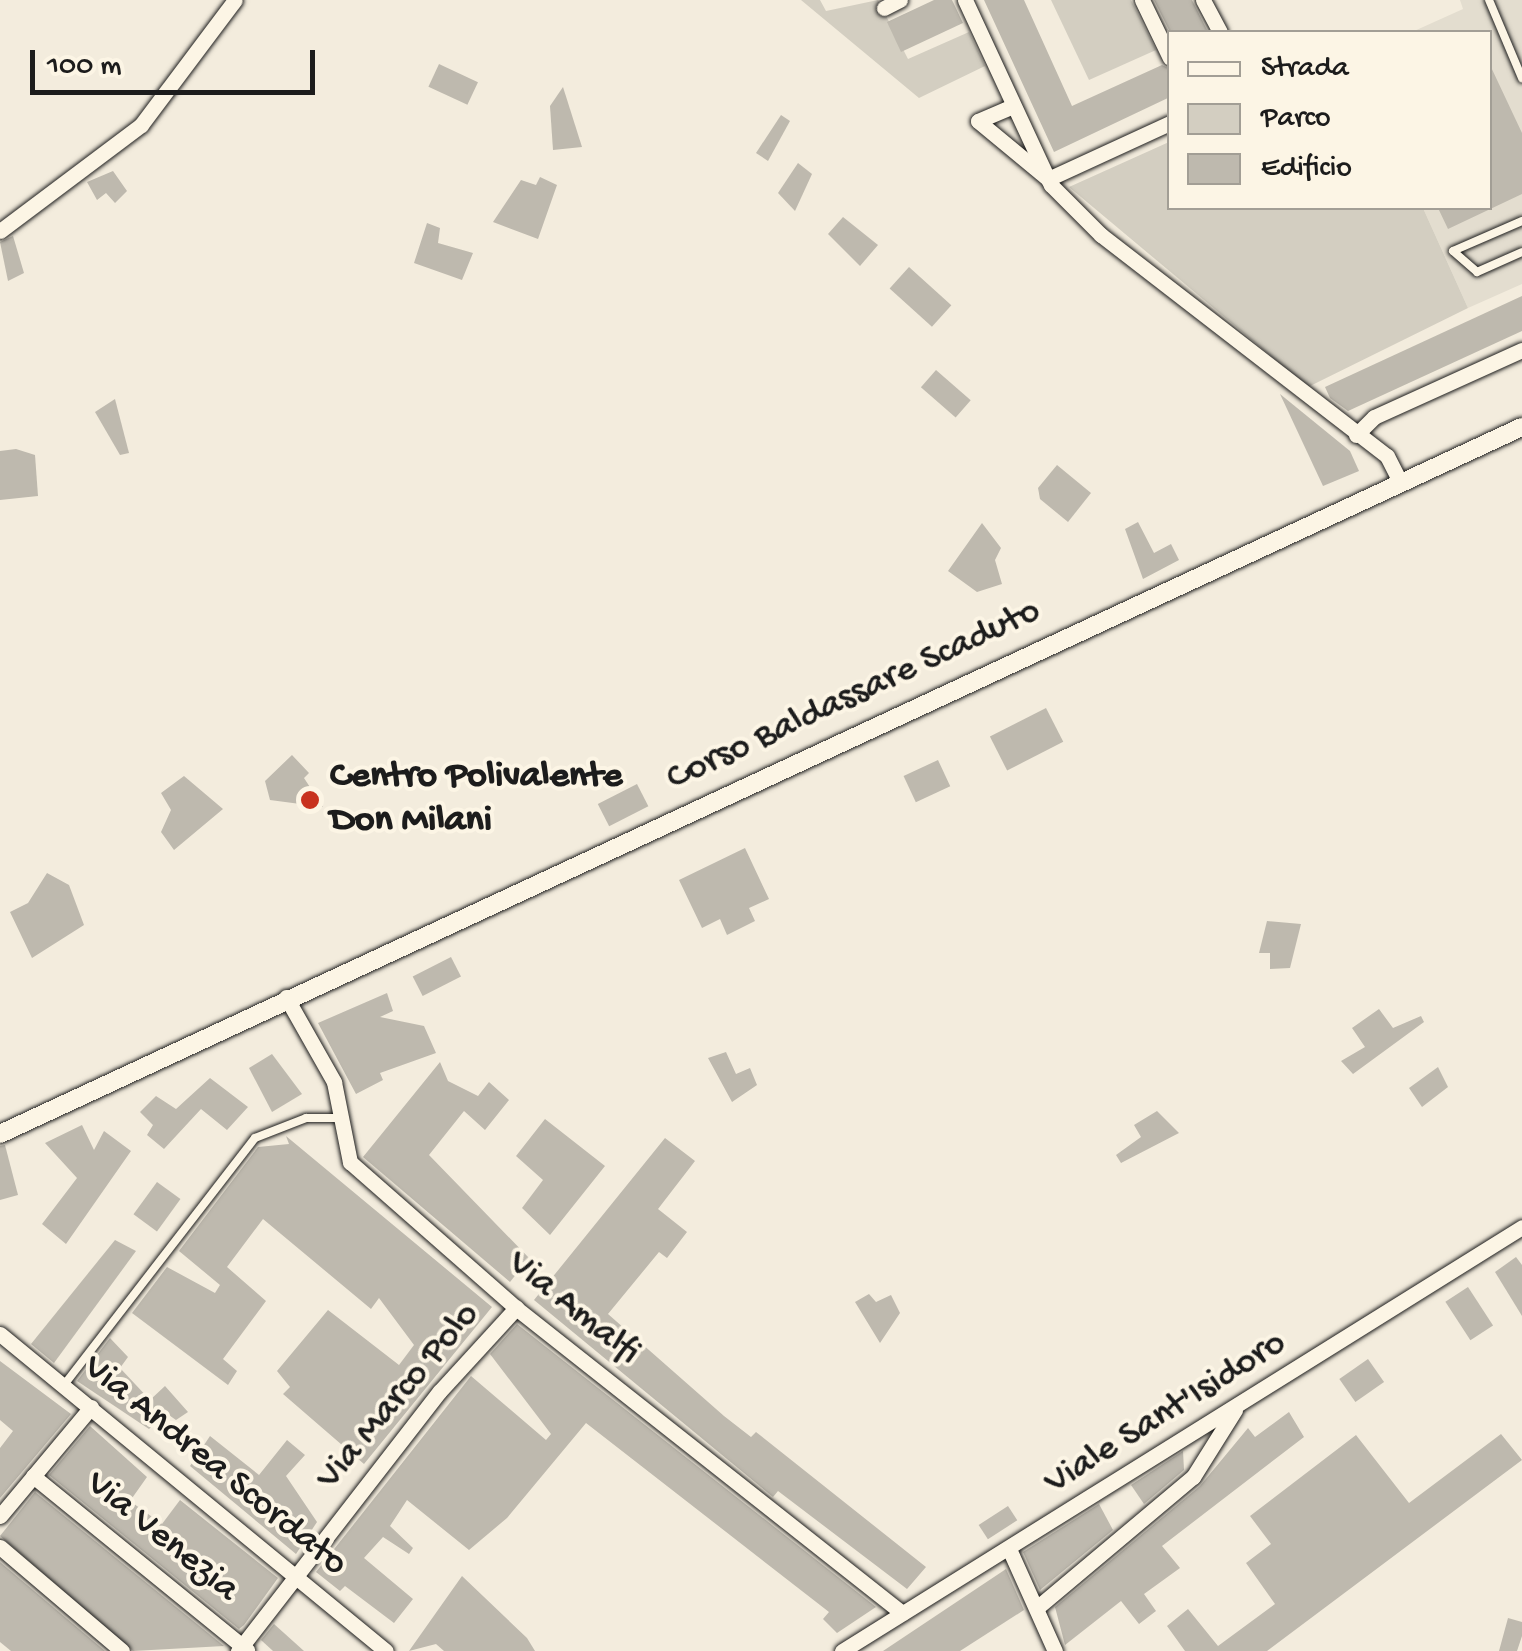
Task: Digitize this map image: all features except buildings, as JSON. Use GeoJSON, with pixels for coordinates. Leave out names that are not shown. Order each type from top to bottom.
{"type":"FeatureCollection","features":[{"type":"Feature","properties":{"kind":"street"},"geometry":{"type":"LineString","coordinates":[[0,230],[141,126],[235,0]]}},
{"type":"Feature","properties":{"kind":"street"},"geometry":{"type":"LineString","coordinates":[[884,8],[900,0]]}},
{"type":"Feature","properties":{"kind":"street"},"geometry":{"type":"LineString","coordinates":[[965,0],[1048,178]]}},
{"type":"Feature","properties":{"kind":"street"},"geometry":{"type":"LineString","coordinates":[[1142,0],[1167,52]]}},
{"type":"Feature","properties":{"kind":"street"},"geometry":{"type":"LineString","coordinates":[[1203,0],[1219,30]]}},
{"type":"Feature","properties":{"kind":"street"},"geometry":{"type":"LineString","coordinates":[[1013,106],[978,120],[1048,178],[1101,234],[1387,456],[1401,483]]}},
{"type":"Feature","properties":{"kind":"street"},"geometry":{"type":"LineString","coordinates":[[1048,178],[1167,124]]}},
{"type":"Feature","properties":{"kind":"street"},"geometry":{"type":"LineString","coordinates":[[1356,435],[1374,417],[1522,350]]}},
{"type":"Feature","properties":{"kind":"street","name":"Corso Baldassare Scaduto"},"geometry":{"type":"LineString","coordinates":[[0,1134],[286,997],[1522,427]]}},
{"type":"Feature","properties":{"kind":"street","name":"Via Amalfi"},"geometry":{"type":"LineString","coordinates":[[286,997],[334,1082],[350,1162],[516,1308],[902,1613]]}},
{"type":"Feature","properties":{"kind":"street","name":"Viale Sant'Isidoro"},"geometry":{"type":"LineString","coordinates":[[842,1651],[1010,1552],[1522,1227]]}},
{"type":"Feature","properties":{"kind":"street","name":"Via Marco Polo"},"geometry":{"type":"LineString","coordinates":[[242,1649],[440,1391],[516,1308]]}},
{"type":"Feature","properties":{"kind":"street","name":"Via Andrea Scordato"},"geometry":{"type":"LineString","coordinates":[[0,1334],[386,1651]]}},
{"type":"Feature","properties":{"kind":"street"},"geometry":{"type":"LineString","coordinates":[[0,1516],[91,1407]]}},
{"type":"Feature","properties":{"kind":"street"},"geometry":{"type":"LineString","coordinates":[[1040,1606],[1193,1477],[1236,1408]]}},
{"type":"Feature","properties":{"kind":"street","name":"Via Venezia"},"geometry":{"type":"LineString","coordinates":[[33,1476],[242,1649]]}},
{"type":"Feature","properties":{"kind":"street"},"geometry":{"type":"LineString","coordinates":[[0,1548],[122,1651]]}},
{"type":"Feature","properties":{"kind":"street"},"geometry":{"type":"LineString","coordinates":[[1010,1552],[1040,1606],[1055,1651]]}},
{"type":"Feature","properties":{"kind":"lane"},"geometry":{"type":"LineString","coordinates":[[1489,0],[1522,78]]}},
{"type":"Feature","properties":{"kind":"lane"},"geometry":{"type":"LineString","coordinates":[[1522,221],[1452,251],[1477,272],[1522,252]]}},
{"type":"Feature","properties":{"kind":"lane"},"geometry":{"type":"LineString","coordinates":[[64,1385],[255,1138],[306,1118],[339,1118]]}},
{"type":"Feature","properties":{"kind":"shaded area"},"geometry":{"type":"Polygon","coordinates":[[[1460,0],[1522,0],[1522,284],[1468,308],[1424,210],[1492,210],[1492,30],[1416,30],[1463,9],[1460,0]]]}},
{"type":"Feature","properties":{"kind":"green space"},"geometry":{"type":"Polygon","coordinates":[[[801,0],[820,0],[826,11],[878,0],[908,59],[969,32],[985,66],[919,98],[801,0]]]}},
{"type":"Feature","properties":{"kind":"green space"},"geometry":{"type":"Polygon","coordinates":[[[1051,0],[1131,0],[1156,50],[1089,80],[1051,0]]]}},
{"type":"Feature","properties":{"kind":"green space"},"geometry":{"type":"Polygon","coordinates":[[[1167,143],[1167,210],[1424,210],[1468,308],[1308,387],[1069,187],[1167,143]]]}},
{"type":"Feature","properties":{"kind":"place","name":"Centro Polivalente Don Milani"},"geometry":{"type":"Point","coordinates":[310,800]}}]}
